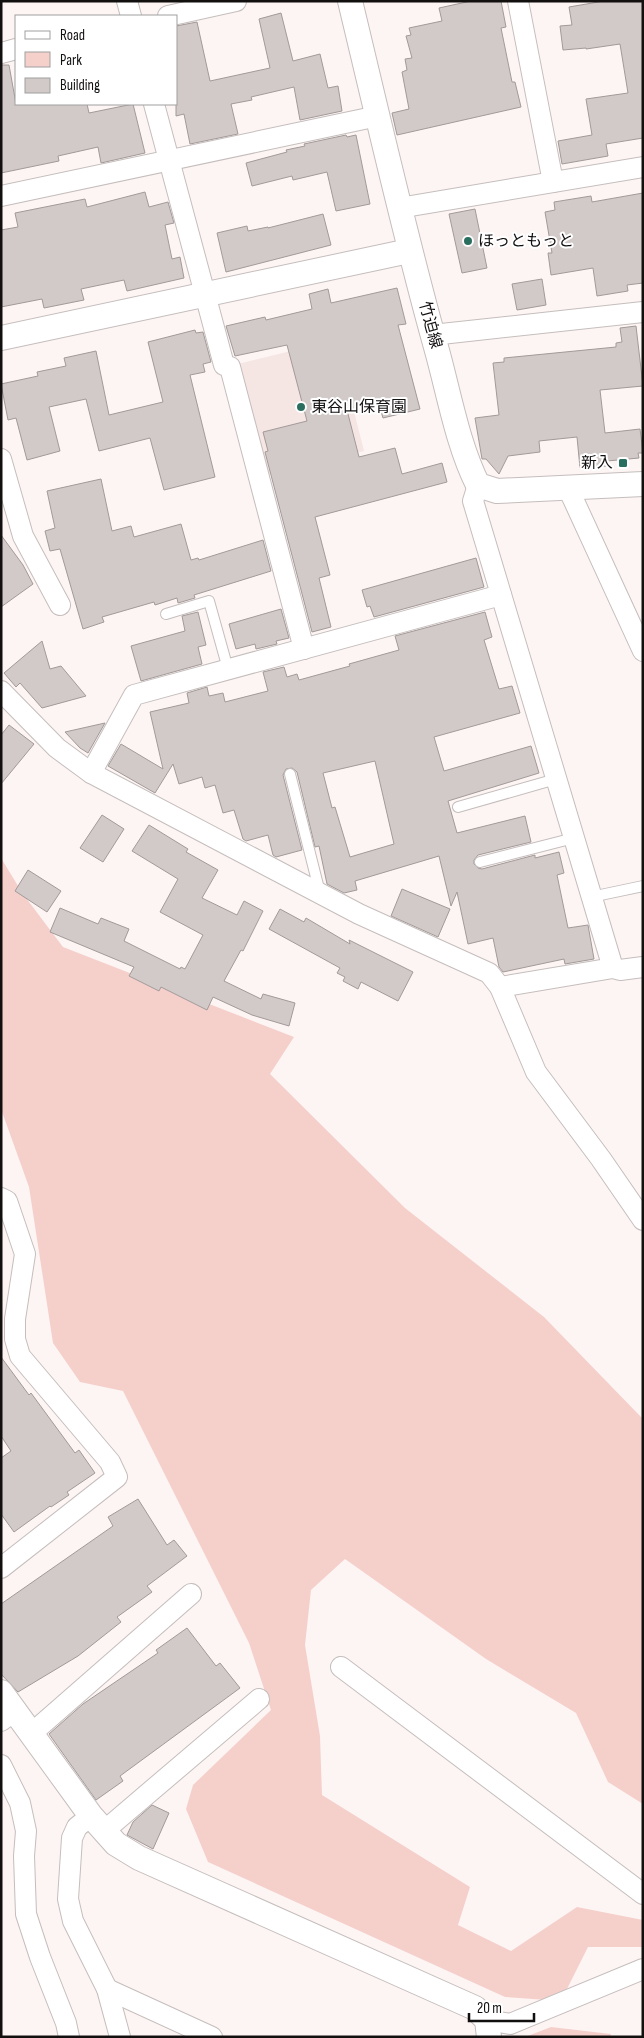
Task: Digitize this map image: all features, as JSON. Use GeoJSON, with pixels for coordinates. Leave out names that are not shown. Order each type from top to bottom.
{"type":"FeatureCollection","features":[{"type":"Feature","properties":{"kind":"street"},"geometry":{"type":"LineString","coordinates":[[127,1],[131,15]]}},
{"type":"Feature","properties":{"kind":"street"},"geometry":{"type":"LineString","coordinates":[[173,15],[236,1]]}},
{"type":"Feature","properties":{"kind":"street","name":"竹迫線"},"geometry":{"type":"LineString","coordinates":[[350,1],[409,251],[471,472],[478,485]]}},
{"type":"Feature","properties":{"kind":"street"},"geometry":{"type":"LineString","coordinates":[[518,1],[553,182]]}},
{"type":"Feature","properties":{"kind":"street"},"geometry":{"type":"LineString","coordinates":[[1,53],[15,50]]}},
{"type":"Feature","properties":{"kind":"street"},"geometry":{"type":"LineString","coordinates":[[154,105],[224,365],[230,367],[304,648]]}},
{"type":"Feature","properties":{"kind":"street"},"geometry":{"type":"LineString","coordinates":[[1,196],[378,116]]}},
{"type":"Feature","properties":{"kind":"street"},"geometry":{"type":"LineString","coordinates":[[400,208],[643,167]]}},
{"type":"Feature","properties":{"kind":"street"},"geometry":{"type":"LineString","coordinates":[[1,338],[409,251]]}},
{"type":"Feature","properties":{"kind":"street"},"geometry":{"type":"LineString","coordinates":[[432,334],[643,312]]}},
{"type":"Feature","properties":{"kind":"street"},"geometry":{"type":"LineString","coordinates":[[1,459],[23,536],[60,605]]}},
{"type":"Feature","properties":{"kind":"street"},"geometry":{"type":"LineString","coordinates":[[613,968],[473,501],[478,485],[496,491],[643,484]]}},
{"type":"Feature","properties":{"kind":"street"},"geometry":{"type":"LineString","coordinates":[[568,488],[643,651]]}},
{"type":"Feature","properties":{"kind":"street"},"geometry":{"type":"LineString","coordinates":[[91,773],[134,694],[500,596]]}},
{"type":"Feature","properties":{"kind":"street"},"geometry":{"type":"LineString","coordinates":[[1,691],[57,748],[91,773],[359,914],[489,973],[500,987],[536,1072],[601,1159],[643,1220]]}},
{"type":"Feature","properties":{"kind":"street"},"geometry":{"type":"LineString","coordinates":[[500,987],[613,968],[620,970],[643,967]]}},
{"type":"Feature","properties":{"kind":"street"},"geometry":{"type":"LineString","coordinates":[[1,1198],[7,1201],[25,1254],[15,1319],[15,1339],[20,1356],[110,1462],[117,1477],[4,1559]]}},
{"type":"Feature","properties":{"kind":"street"},"geometry":{"type":"LineString","coordinates":[[32,1733],[191,1594]]}},
{"type":"Feature","properties":{"kind":"street"},"geometry":{"type":"LineString","coordinates":[[341,1667],[643,1894]]}},
{"type":"Feature","properties":{"kind":"street"},"geometry":{"type":"LineString","coordinates":[[1,1692],[9,1716],[32,1733],[98,1824],[116,1844],[139,1858],[476,2008],[488,2028],[510,2024],[643,1969]]}},
{"type":"Feature","properties":{"kind":"street"},"geometry":{"type":"LineString","coordinates":[[120,2037],[107,1989],[73,1921],[68,1900],[72,1838],[77,1827],[98,1824],[259,1699]]}},
{"type":"Feature","properties":{"kind":"street"},"geometry":{"type":"LineString","coordinates":[[1,1765],[20,1804],[26,1831],[24,1856],[26,1914],[40,1957],[66,2023],[69,2037]]}},
{"type":"Feature","properties":{"kind":"street"},"geometry":{"type":"LineString","coordinates":[[107,1989],[212,2037]]}},
{"type":"Feature","properties":{"kind":"lane"},"geometry":{"type":"LineString","coordinates":[[166,614],[209,601],[228,669]]}},
{"type":"Feature","properties":{"kind":"lane"},"geometry":{"type":"LineString","coordinates":[[290,774],[320,894]]}},
{"type":"Feature","properties":{"kind":"lane"},"geometry":{"type":"LineString","coordinates":[[458,807],[556,779]]}},
{"type":"Feature","properties":{"kind":"lane"},"geometry":{"type":"LineString","coordinates":[[480,862],[574,838]]}},
{"type":"Feature","properties":{"kind":"lane"},"geometry":{"type":"LineString","coordinates":[[591,897],[643,886]]}},
{"type":"Feature","properties":{"kind":"shaded area","name":"東谷山保育園"},"geometry":{"type":"Polygon","coordinates":[[[336,340],[364,451],[267,475],[238,364],[336,340]]]}},
{"type":"Feature","properties":{"kind":"green space"},"geometry":{"type":"Polygon","coordinates":[[[1,858],[23,894],[63,947],[294,1037],[270,1074],[405,1208],[544,1317],[642,1418],[643,1804],[608,1782],[576,1713],[486,1659],[345,1559],[311,1590],[305,1645],[320,1736],[322,1795],[470,1887],[458,1925],[511,1951],[577,1907],[643,1920],[643,1947],[588,1947],[561,2001],[505,1997],[208,1862],[186,1809],[193,1785],[271,1710],[249,1643],[123,1391],[80,1382],[53,1343],[29,1187],[1,1109],[1,858]]]}},
{"type":"Feature","properties":{"kind":"green space"},"geometry":{"type":"Polygon","coordinates":[[[551,2027],[611,2034],[610,2037],[525,2037],[551,2027]]]}},
{"type":"Feature","properties":{"kind":"building"},"geometry":{"type":"Polygon","coordinates":[[[471,1],[501,1],[506,27],[501,28],[512,82],[515,82],[521,107],[397,135],[392,113],[409,109],[402,72],[407,70],[405,59],[412,58],[406,36],[411,35],[409,28],[442,21],[439,8],[471,1]]]}},
{"type":"Feature","properties":{"kind":"building"},"geometry":{"type":"Polygon","coordinates":[[[604,1],[643,1],[643,138],[606,144],[608,156],[562,164],[558,141],[592,135],[586,99],[628,93],[620,44],[563,50],[560,26],[572,25],[569,7],[604,1]]]}},
{"type":"Feature","properties":{"kind":"building"},"geometry":{"type":"Polygon","coordinates":[[[281,13],[293,61],[320,54],[328,88],[338,86],[342,111],[300,120],[294,87],[251,97],[252,100],[231,104],[238,134],[190,144],[184,114],[176,116],[176,105],[178,105],[178,26],[197,22],[210,81],[270,68],[259,19],[281,13]]]}},
{"type":"Feature","properties":{"kind":"building"},"geometry":{"type":"Polygon","coordinates":[[[1,65],[9,65],[15,105],[87,105],[89,113],[133,105],[145,153],[101,163],[98,147],[58,156],[59,161],[1,173],[1,65]]]}},
{"type":"Feature","properties":{"kind":"building"},"geometry":{"type":"Polygon","coordinates":[[[346,135],[347,137],[356,135],[370,204],[336,211],[327,172],[293,180],[292,176],[252,186],[246,163],[287,152],[286,150],[305,146],[304,144],[346,135]]]}},
{"type":"Feature","properties":{"kind":"building"},"geometry":{"type":"Polygon","coordinates":[[[145,192],[149,207],[168,202],[174,223],[165,225],[172,259],[180,257],[184,278],[127,291],[124,280],[81,289],[84,300],[44,308],[42,299],[1,307],[1,230],[18,227],[15,213],[85,199],[87,207],[145,192]]]}},
{"type":"Feature","properties":{"kind":"building"},"geometry":{"type":"Polygon","coordinates":[[[643,193],[643,283],[627,285],[628,291],[597,296],[593,268],[551,275],[548,253],[552,253],[545,212],[555,210],[554,202],[591,196],[592,202],[643,193]]]}},
{"type":"Feature","properties":{"kind":"building","name":"ほっともっと"},"geometry":{"type":"Polygon","coordinates":[[[475,209],[487,268],[462,273],[449,214],[475,209]]]}},
{"type":"Feature","properties":{"kind":"building"},"geometry":{"type":"Polygon","coordinates":[[[323,214],[331,245],[226,272],[217,233],[247,226],[248,231],[268,228],[323,214]]]}},
{"type":"Feature","properties":{"kind":"building"},"geometry":{"type":"Polygon","coordinates":[[[542,279],[546,305],[517,310],[512,284],[542,279]]]}},
{"type":"Feature","properties":{"kind":"building"},"geometry":{"type":"Polygon","coordinates":[[[397,288],[406,324],[398,325],[420,409],[383,418],[378,402],[347,410],[359,457],[395,448],[402,474],[442,463],[447,482],[315,517],[330,575],[319,578],[331,627],[312,632],[265,452],[268,451],[263,432],[307,421],[287,345],[235,356],[226,326],[265,317],[266,320],[312,309],[309,294],[328,289],[331,303],[397,288]]]}},
{"type":"Feature","properties":{"kind":"building"},"geometry":{"type":"Polygon","coordinates":[[[636,326],[643,386],[600,390],[605,433],[640,429],[643,453],[638,453],[639,458],[607,461],[607,466],[580,468],[577,437],[539,441],[540,452],[508,456],[499,474],[486,459],[482,459],[475,418],[499,415],[493,363],[504,362],[504,358],[616,347],[616,343],[622,342],[620,328],[636,326]]]}},
{"type":"Feature","properties":{"kind":"building"},"geometry":{"type":"Polygon","coordinates":[[[195,330],[196,333],[203,332],[211,362],[203,364],[205,372],[190,375],[215,477],[164,490],[150,438],[99,451],[86,399],[49,407],[60,451],[27,460],[16,418],[8,420],[1,384],[38,376],[37,372],[66,366],[64,358],[96,351],[109,415],[163,402],[148,342],[195,330]]]}},
{"type":"Feature","properties":{"kind":"building"},"geometry":{"type":"Polygon","coordinates":[[[101,479],[112,531],[131,526],[134,537],[181,524],[191,560],[198,558],[199,560],[263,540],[271,571],[194,595],[195,598],[178,603],[177,598],[155,605],[154,602],[102,617],[104,622],[83,629],[60,549],[50,551],[45,531],[55,528],[47,491],[101,479]]]}},
{"type":"Feature","properties":{"kind":"building"},"geometry":{"type":"Polygon","coordinates":[[[1,535],[23,565],[33,584],[1,607],[1,535]]]}},
{"type":"Feature","properties":{"kind":"building"},"geometry":{"type":"Polygon","coordinates":[[[476,558],[484,587],[374,617],[370,606],[367,607],[362,590],[476,558]]]}},
{"type":"Feature","properties":{"kind":"building"},"geometry":{"type":"Polygon","coordinates":[[[281,609],[289,638],[276,641],[277,644],[256,649],[255,644],[236,649],[229,624],[281,609]]]}},
{"type":"Feature","properties":{"kind":"building"},"geometry":{"type":"Polygon","coordinates":[[[198,612],[206,645],[198,647],[202,664],[141,681],[131,646],[185,631],[182,616],[198,612]]]}},
{"type":"Feature","properties":{"kind":"building"},"geometry":{"type":"Polygon","coordinates":[[[485,612],[492,637],[484,640],[499,689],[512,686],[520,713],[434,737],[444,771],[531,746],[539,773],[448,801],[457,833],[525,816],[531,842],[478,855],[474,860],[474,864],[482,869],[535,855],[535,858],[559,852],[564,873],[557,875],[568,928],[588,925],[594,959],[565,964],[564,959],[503,972],[499,967],[493,938],[468,944],[457,892],[451,906],[439,856],[355,881],[357,890],[344,893],[327,884],[319,846],[315,847],[297,772],[292,768],[286,769],[283,775],[302,850],[276,857],[273,855],[268,835],[246,841],[243,839],[234,810],[223,813],[215,785],[205,788],[202,777],[179,784],[173,764],[155,793],[108,766],[121,744],[163,769],[150,712],[189,703],[187,693],[207,687],[209,696],[223,693],[225,702],[268,691],[263,672],[284,667],[287,677],[297,674],[299,680],[399,650],[395,636],[485,612]],[[375,761],[323,773],[332,808],[335,807],[350,857],[394,844],[375,761]]]}},
{"type":"Feature","properties":{"kind":"building"},"geometry":{"type":"Polygon","coordinates":[[[42,641],[50,669],[61,666],[86,696],[42,708],[20,683],[16,687],[4,673],[42,641]]]}},
{"type":"Feature","properties":{"kind":"building"},"geometry":{"type":"Polygon","coordinates":[[[105,723],[88,753],[80,748],[65,732],[105,723]]]}},
{"type":"Feature","properties":{"kind":"building"},"geometry":{"type":"Polygon","coordinates":[[[9,725],[34,744],[1,784],[1,735],[9,725]]]}},
{"type":"Feature","properties":{"kind":"building"},"geometry":{"type":"Polygon","coordinates":[[[102,815],[124,829],[103,862],[80,848],[102,815]]]}},
{"type":"Feature","properties":{"kind":"building"},"geometry":{"type":"Polygon","coordinates":[[[149,825],[188,849],[186,852],[218,870],[202,898],[237,915],[244,901],[263,911],[243,951],[241,950],[224,981],[261,999],[263,994],[295,1003],[289,1026],[252,1015],[213,997],[207,1010],[161,987],[159,991],[129,976],[134,967],[50,932],[60,908],[98,924],[101,918],[129,929],[124,941],[180,969],[181,967],[185,969],[203,935],[160,912],[178,879],[132,851],[149,825]]]}},
{"type":"Feature","properties":{"kind":"building"},"geometry":{"type":"Polygon","coordinates":[[[28,870],[61,891],[47,912],[15,891],[28,870]]]}},
{"type":"Feature","properties":{"kind":"building"},"geometry":{"type":"Polygon","coordinates":[[[402,889],[450,909],[438,937],[391,916],[402,889]]]}},
{"type":"Feature","properties":{"kind":"building"},"geometry":{"type":"Polygon","coordinates":[[[280,909],[304,922],[306,918],[350,944],[349,940],[413,972],[398,1001],[361,982],[358,989],[343,981],[345,977],[337,973],[340,968],[269,929],[280,909]]]}},
{"type":"Feature","properties":{"kind":"building"},"geometry":{"type":"Polygon","coordinates":[[[1,1357],[29,1395],[31,1393],[75,1453],[79,1450],[95,1473],[67,1492],[69,1495],[14,1532],[1,1514],[1,1458],[11,1451],[1,1436],[1,1357]]]}},
{"type":"Feature","properties":{"kind":"building"},"geometry":{"type":"Polygon","coordinates":[[[138,1499],[167,1545],[174,1540],[187,1556],[147,1586],[152,1592],[117,1617],[121,1622],[78,1656],[18,1692],[1,1674],[1,1604],[113,1526],[108,1517],[138,1499]]]}},
{"type":"Feature","properties":{"kind":"building"},"geometry":{"type":"Polygon","coordinates":[[[187,1628],[216,1666],[220,1663],[240,1688],[120,1776],[123,1781],[96,1800],[49,1734],[83,1704],[158,1653],[156,1650],[187,1628]]]}},
{"type":"Feature","properties":{"kind":"building"},"geometry":{"type":"Polygon","coordinates":[[[152,1805],[169,1813],[153,1849],[127,1835],[133,1822],[152,1805]]]}},
{"type":"Feature","properties":{"kind":"place","name":"ほっともっと"},"geometry":{"type":"Point","coordinates":[468,241]}},
{"type":"Feature","properties":{"kind":"place","name":"東谷山保育園"},"geometry":{"type":"Point","coordinates":[301,407]}},
{"type":"Feature","properties":{"kind":"place","name":"新入"},"geometry":{"type":"Point","coordinates":[623,463]}}]}
